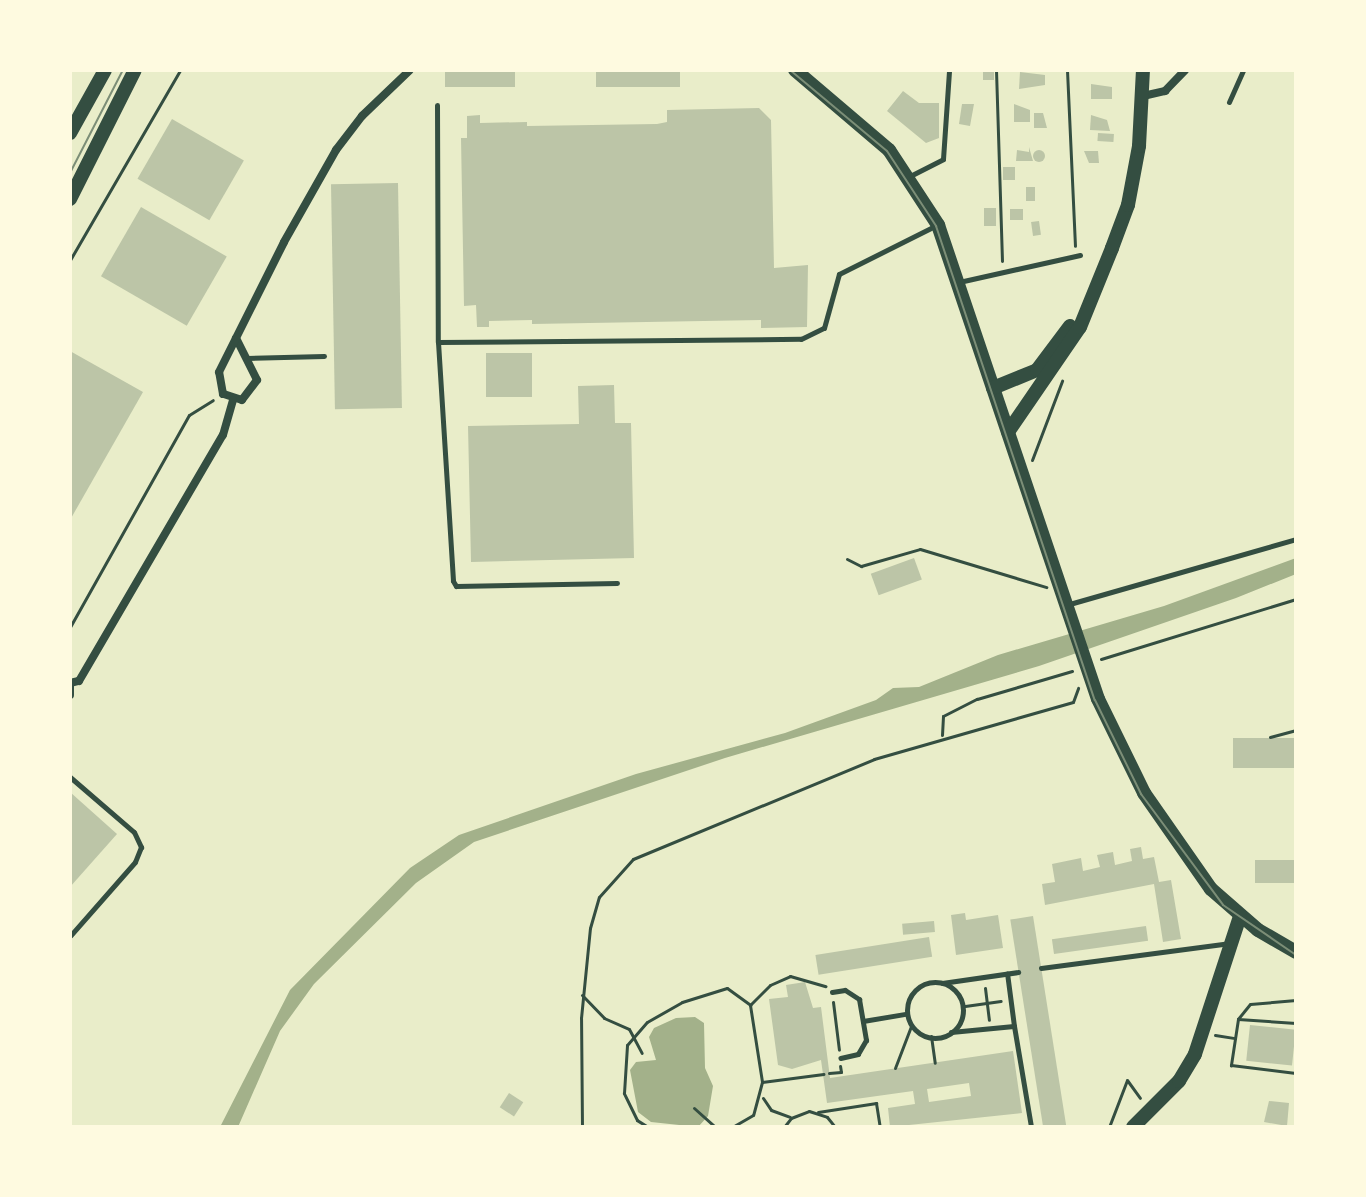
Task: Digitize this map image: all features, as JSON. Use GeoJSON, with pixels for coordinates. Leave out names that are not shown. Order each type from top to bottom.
{"type":"FeatureCollection","features":[{"type":"Feature","properties":{"kind":"main road"},"geometry":{"type":"LineString","coordinates":[[70,133],[105,70]]}},
{"type":"Feature","properties":{"kind":"main road"},"geometry":{"type":"LineString","coordinates":[[70,199],[135,70]]}},
{"type":"Feature","properties":{"kind":"main road"},"geometry":{"type":"LineString","coordinates":[[795,70],[867,128],[910,176],[938,225],[1084,660],[1144,793],[1189,862],[1240,916],[1296,952]]}},
{"type":"Feature","properties":{"kind":"main road"},"geometry":{"type":"LineString","coordinates":[[1008,432],[1008,424],[1063,354],[1128,205],[1143,96],[1143,70]]}},
{"type":"Feature","properties":{"kind":"main road"},"geometry":{"type":"LineString","coordinates":[[993,388],[1037,370],[1080,319]]}},
{"type":"Feature","properties":{"kind":"main road"},"geometry":{"type":"LineString","coordinates":[[1133,1127],[1151,1111],[1195,1054],[1240,916]]}},
{"type":"Feature","properties":{"kind":"street"},"geometry":{"type":"LineString","coordinates":[[233,400],[223,394],[217,380],[236,338],[336,150],[362,116],[410,70]]}},
{"type":"Feature","properties":{"kind":"street"},"geometry":{"type":"LineString","coordinates":[[1143,96],[1165,91],[1185,70]]}},
{"type":"Feature","properties":{"kind":"street"},"geometry":{"type":"LineString","coordinates":[[70,695],[70,684],[79,681],[223,435],[233,400],[255,389],[255,372],[236,338]]}},
{"type":"Feature","properties":{"kind":"lane"},"geometry":{"type":"LineString","coordinates":[[910,176],[943,159],[949,70]]}},
{"type":"Feature","properties":{"kind":"lane"},"geometry":{"type":"LineString","coordinates":[[1229,102],[1243,70]]}},
{"type":"Feature","properties":{"kind":"lane"},"geometry":{"type":"LineString","coordinates":[[437,105],[438,342],[453,581],[456,586],[617,583]]}},
{"type":"Feature","properties":{"kind":"lane"},"geometry":{"type":"LineString","coordinates":[[438,342],[801,339],[824,328],[839,274],[938,225]]}},
{"type":"Feature","properties":{"kind":"lane"},"geometry":{"type":"LineString","coordinates":[[958,283],[1078,252]]}},
{"type":"Feature","properties":{"kind":"lane"},"geometry":{"type":"LineString","coordinates":[[247,358],[324,356]]}},
{"type":"Feature","properties":{"kind":"lane"},"geometry":{"type":"LineString","coordinates":[[1063,598],[1296,539]]}},
{"type":"Feature","properties":{"kind":"lane"},"geometry":{"type":"LineString","coordinates":[[70,777],[134,832],[141,847],[135,862],[70,936]]}},
{"type":"Feature","properties":{"kind":"lane"},"geometry":{"type":"LineString","coordinates":[[1041,968],[1232,943]]}},
{"type":"Feature","properties":{"kind":"lane"},"geometry":{"type":"LineString","coordinates":[[1014,1026],[931,1036],[911,1026],[905,1014],[912,994],[941,984],[1018,972]]}},
{"type":"Feature","properties":{"kind":"lane"},"geometry":{"type":"LineString","coordinates":[[1007,973],[1031,1127]]}},
{"type":"Feature","properties":{"kind":"lane"},"geometry":{"type":"LineString","coordinates":[[941,984],[956,990],[965,1006],[962,1022],[950,1032]]}},
{"type":"Feature","properties":{"kind":"lane"},"geometry":{"type":"LineString","coordinates":[[832,992],[855,995],[863,1021],[862,1050],[840,1058]]}},
{"type":"Feature","properties":{"kind":"lane"},"geometry":{"type":"LineString","coordinates":[[863,1021],[905,1014]]}},
{"type":"Feature","properties":{"kind":"path"},"geometry":{"type":"LineString","coordinates":[[70,260],[180,70]]}},
{"type":"Feature","properties":{"kind":"path"},"geometry":{"type":"LineString","coordinates":[[996,70],[1002,265]]}},
{"type":"Feature","properties":{"kind":"path"},"geometry":{"type":"LineString","coordinates":[[1067,70],[1070,230],[1078,252]]}},
{"type":"Feature","properties":{"kind":"path"},"geometry":{"type":"LineString","coordinates":[[1022,473],[1039,452],[1065,372],[1063,354]]}},
{"type":"Feature","properties":{"kind":"path"},"geometry":{"type":"LineString","coordinates":[[70,627],[189,415],[223,394]]}},
{"type":"Feature","properties":{"kind":"path"},"geometry":{"type":"LineString","coordinates":[[847,559],[861,566],[920,549],[1063,598]]}},
{"type":"Feature","properties":{"kind":"path"},"geometry":{"type":"LineString","coordinates":[[942,736],[943,716],[977,699],[1084,660],[1296,599]]}},
{"type":"Feature","properties":{"kind":"path"},"geometry":{"type":"LineString","coordinates":[[582,1127],[581,994],[599,897],[633,859],[942,736],[1073,702],[1084,660]]}},
{"type":"Feature","properties":{"kind":"path"},"geometry":{"type":"LineString","coordinates":[[1270,737],[1296,730]]}},
{"type":"Feature","properties":{"kind":"path"},"geometry":{"type":"LineString","coordinates":[[750,1005],[770,985],[790,976],[812,978],[832,992],[841,1072],[829,1073]]}},
{"type":"Feature","properties":{"kind":"path"},"geometry":{"type":"LineString","coordinates":[[984,976],[990,1029]]}},
{"type":"Feature","properties":{"kind":"path"},"geometry":{"type":"LineString","coordinates":[[648,1127],[637,1120],[624,1093],[623,1059],[633,1035],[698,993],[727,988],[750,1005],[762,1082],[762,1094],[753,1115],[732,1127]]}},
{"type":"Feature","properties":{"kind":"path"},"geometry":{"type":"LineString","coordinates":[[581,994],[604,1018],[633,1035]]}},
{"type":"Feature","properties":{"kind":"path"},"geometry":{"type":"LineString","coordinates":[[965,1006],[1010,1000]]}},
{"type":"Feature","properties":{"kind":"path"},"geometry":{"type":"LineString","coordinates":[[1296,1000],[1250,1004],[1238,1019],[1231,1065],[1296,1073]]}},
{"type":"Feature","properties":{"kind":"path"},"geometry":{"type":"LineString","coordinates":[[1238,1019],[1296,1023]]}},
{"type":"Feature","properties":{"kind":"path"},"geometry":{"type":"LineString","coordinates":[[895,1068],[911,1026]]}},
{"type":"Feature","properties":{"kind":"path"},"geometry":{"type":"LineString","coordinates":[[633,1035],[634,1046],[642,1053]]}},
{"type":"Feature","properties":{"kind":"path"},"geometry":{"type":"LineString","coordinates":[[1217,1035],[1235,1038]]}},
{"type":"Feature","properties":{"kind":"path"},"geometry":{"type":"LineString","coordinates":[[931,1036],[935,1063]]}},
{"type":"Feature","properties":{"kind":"path"},"geometry":{"type":"LineString","coordinates":[[762,1082],[823,1074]]}},
{"type":"Feature","properties":{"kind":"path"},"geometry":{"type":"LineString","coordinates":[[1109,1127],[1127,1080],[1151,1111]]}},
{"type":"Feature","properties":{"kind":"path"},"geometry":{"type":"LineString","coordinates":[[762,1094],[771,1110],[791,1118],[876,1103],[880,1127]]}},
{"type":"Feature","properties":{"kind":"path"},"geometry":{"type":"LineString","coordinates":[[694,1108],[715,1127]]}},
{"type":"Feature","properties":{"kind":"path"},"geometry":{"type":"LineString","coordinates":[[818,1112],[835,1127]]}},
{"type":"Feature","properties":{"kind":"path"},"geometry":{"type":"LineString","coordinates":[[784,1127],[791,1118]]}},
{"type":"Feature","properties":{"kind":"shaded area"},"geometry":{"type":"Polygon","coordinates":[[[1296,558],[1296,574],[1236,598],[1039,666],[725,758],[474,842],[416,883],[314,984],[280,1031],[238,1127],[220,1127],[290,990],[410,868],[459,835],[636,774],[785,733],[876,700],[893,688],[919,687],[998,655],[1164,606],[1296,558]]]}},
{"type":"Feature","properties":{"kind":"shaded area"},"geometry":{"type":"Polygon","coordinates":[[[695,1017],[704,1023],[705,1068],[713,1086],[708,1116],[698,1127],[651,1122],[638,1112],[630,1070],[636,1062],[656,1060],[649,1037],[654,1028],[676,1018],[695,1017]]]}},
{"type":"Feature","properties":{"kind":"building"},"geometry":{"type":"Polygon","coordinates":[[[445,70],[515,70],[515,87],[445,87],[445,70]]]}},
{"type":"Feature","properties":{"kind":"building"},"geometry":{"type":"Polygon","coordinates":[[[596,70],[680,70],[680,87],[596,87],[596,70]]]}},
{"type":"Feature","properties":{"kind":"building"},"geometry":{"type":"Polygon","coordinates":[[[983,70],[994,70],[994,80],[983,80],[983,70]]]}},
{"type":"Feature","properties":{"kind":"building"},"geometry":{"type":"Polygon","coordinates":[[[1020,72],[1045,75],[1045,85],[1019,89],[1020,72]]]}},
{"type":"Feature","properties":{"kind":"building"},"geometry":{"type":"Polygon","coordinates":[[[1091,84],[1112,87],[1112,99],[1091,99],[1091,84]]]}},
{"type":"Feature","properties":{"kind":"building"},"geometry":{"type":"Polygon","coordinates":[[[903,91],[919,103],[939,103],[939,138],[926,143],[887,111],[903,91]]]}},
{"type":"Feature","properties":{"kind":"building"},"geometry":{"type":"Polygon","coordinates":[[[962,104],[974,104],[970,126],[959,124],[962,104]]]}},
{"type":"Feature","properties":{"kind":"building"},"geometry":{"type":"Polygon","coordinates":[[[1014,104],[1030,110],[1030,122],[1014,122],[1014,104]]]}},
{"type":"Feature","properties":{"kind":"building"},"geometry":{"type":"Polygon","coordinates":[[[759,108],[771,120],[774,268],[808,265],[807,327],[761,328],[761,320],[532,324],[532,320],[489,321],[489,327],[477,327],[476,305],[464,306],[461,138],[467,138],[467,116],[480,115],[480,123],[527,122],[527,126],[657,124],[667,122],[667,110],[759,108]]]}},
{"type":"Feature","properties":{"kind":"building"},"geometry":{"type":"Polygon","coordinates":[[[1034,113],[1043,113],[1047,128],[1034,128],[1034,113]]]}},
{"type":"Feature","properties":{"kind":"building"},"geometry":{"type":"Polygon","coordinates":[[[1091,115],[1107,120],[1110,131],[1090,130],[1091,115]]]}},
{"type":"Feature","properties":{"kind":"building"},"geometry":{"type":"Polygon","coordinates":[[[172,119],[244,160],[209,220],[138,179],[172,119]]]}},
{"type":"Feature","properties":{"kind":"building"},"geometry":{"type":"Polygon","coordinates":[[[1098,133],[1114,134],[1113,142],[1097,141],[1098,133]]]}},
{"type":"Feature","properties":{"kind":"building"},"geometry":{"type":"Polygon","coordinates":[[[1029,147],[1033,161],[1016,161],[1017,150],[1029,152],[1029,147]]]}},
{"type":"Feature","properties":{"kind":"building"},"geometry":{"type":"Polygon","coordinates":[[[1034,151],[1044,151],[1044,161],[1034,161],[1034,151]]]}},
{"type":"Feature","properties":{"kind":"building"},"geometry":{"type":"Polygon","coordinates":[[[1084,151],[1098,151],[1099,163],[1089,163],[1084,151]]]}},
{"type":"Feature","properties":{"kind":"building"},"geometry":{"type":"Polygon","coordinates":[[[1003,167],[1015,167],[1015,180],[1003,180],[1003,167]]]}},
{"type":"Feature","properties":{"kind":"building"},"geometry":{"type":"Polygon","coordinates":[[[398,183],[402,408],[335,409],[331,184],[398,183]]]}},
{"type":"Feature","properties":{"kind":"building"},"geometry":{"type":"Polygon","coordinates":[[[1026,187],[1035,187],[1035,201],[1026,201],[1026,187]]]}},
{"type":"Feature","properties":{"kind":"building"},"geometry":{"type":"Polygon","coordinates":[[[141,207],[227,256],[187,326],[101,276],[141,207]]]}},
{"type":"Feature","properties":{"kind":"building"},"geometry":{"type":"Polygon","coordinates":[[[984,208],[996,208],[996,226],[984,226],[984,208]]]}},
{"type":"Feature","properties":{"kind":"building"},"geometry":{"type":"Polygon","coordinates":[[[1010,209],[1023,209],[1023,220],[1010,220],[1010,209]]]}},
{"type":"Feature","properties":{"kind":"building"},"geometry":{"type":"Polygon","coordinates":[[[1039,221],[1041,235],[1033,236],[1031,222],[1039,221]]]}},
{"type":"Feature","properties":{"kind":"building"},"geometry":{"type":"Polygon","coordinates":[[[70,351],[143,392],[70,520],[70,351]]]}},
{"type":"Feature","properties":{"kind":"building"},"geometry":{"type":"Polygon","coordinates":[[[486,353],[532,353],[532,397],[486,397],[486,353]]]}},
{"type":"Feature","properties":{"kind":"building"},"geometry":{"type":"Polygon","coordinates":[[[614,385],[615,423],[631,423],[634,558],[471,562],[468,426],[579,424],[578,386],[614,385]]]}},
{"type":"Feature","properties":{"kind":"building"},"geometry":{"type":"Polygon","coordinates":[[[914,558],[922,580],[879,595],[871,574],[914,558]]]}},
{"type":"Feature","properties":{"kind":"building"},"geometry":{"type":"Polygon","coordinates":[[[1233,738],[1296,738],[1296,768],[1233,768],[1233,738]]]}},
{"type":"Feature","properties":{"kind":"building"},"geometry":{"type":"Polygon","coordinates":[[[70,792],[117,834],[70,887],[70,792]]]}},
{"type":"Feature","properties":{"kind":"building"},"geometry":{"type":"Polygon","coordinates":[[[1141,847],[1143,859],[1154,857],[1159,882],[1171,880],[1181,939],[1163,942],[1154,884],[1045,905],[1042,884],[1055,882],[1052,864],[1081,858],[1083,871],[1100,867],[1097,855],[1113,852],[1115,865],[1132,861],[1130,849],[1141,847]]]}},
{"type":"Feature","properties":{"kind":"building"},"geometry":{"type":"Polygon","coordinates":[[[1255,860],[1296,860],[1296,883],[1255,883],[1255,860]]]}},
{"type":"Feature","properties":{"kind":"building"},"geometry":{"type":"Polygon","coordinates":[[[965,913],[966,920],[998,915],[1003,948],[956,955],[951,915],[965,913]]]}},
{"type":"Feature","properties":{"kind":"building"},"geometry":{"type":"Polygon","coordinates":[[[1033,916],[1066,1126],[1043,1127],[1010,920],[1033,916]]]}},
{"type":"Feature","properties":{"kind":"building"},"geometry":{"type":"Polygon","coordinates":[[[934,921],[935,932],[903,935],[902,924],[934,921]]]}},
{"type":"Feature","properties":{"kind":"building"},"geometry":{"type":"Polygon","coordinates":[[[1146,926],[1148,941],[1054,954],[1052,939],[1146,926]]]}},
{"type":"Feature","properties":{"kind":"building"},"geometry":{"type":"Polygon","coordinates":[[[929,937],[932,957],[819,975],[815,955],[929,937]]]}},
{"type":"Feature","properties":{"kind":"building"},"geometry":{"type":"Polygon","coordinates":[[[805,982],[813,1008],[821,1007],[830,1078],[1013,1051],[1022,1113],[890,1127],[888,1108],[915,1104],[913,1091],[827,1103],[821,1060],[792,1069],[778,1065],[769,999],[788,997],[786,985],[805,982]],[[969,1083],[927,1089],[929,1102],[971,1096],[969,1083]]]}},
{"type":"Feature","properties":{"kind":"building"},"geometry":{"type":"Polygon","coordinates":[[[1250,1025],[1296,1030],[1292,1066],[1246,1061],[1250,1025]]]}},
{"type":"Feature","properties":{"kind":"building"},"geometry":{"type":"Polygon","coordinates":[[[509,1093],[523,1102],[514,1117],[500,1107],[509,1093]]]}},
{"type":"Feature","properties":{"kind":"building"},"geometry":{"type":"Polygon","coordinates":[[[1269,1101],[1289,1103],[1287,1126],[1264,1122],[1269,1101]]]}},
{"type":"Feature","properties":{"kind":"tram line"},"geometry":{"type":"LineString","coordinates":[[70,173],[123,70]]}},
{"type":"Feature","properties":{"kind":"tram line"},"geometry":{"type":"LineString","coordinates":[[790,70],[887,151],[936,226],[1095,700],[1141,794],[1223,905],[1296,955]]}}]}
